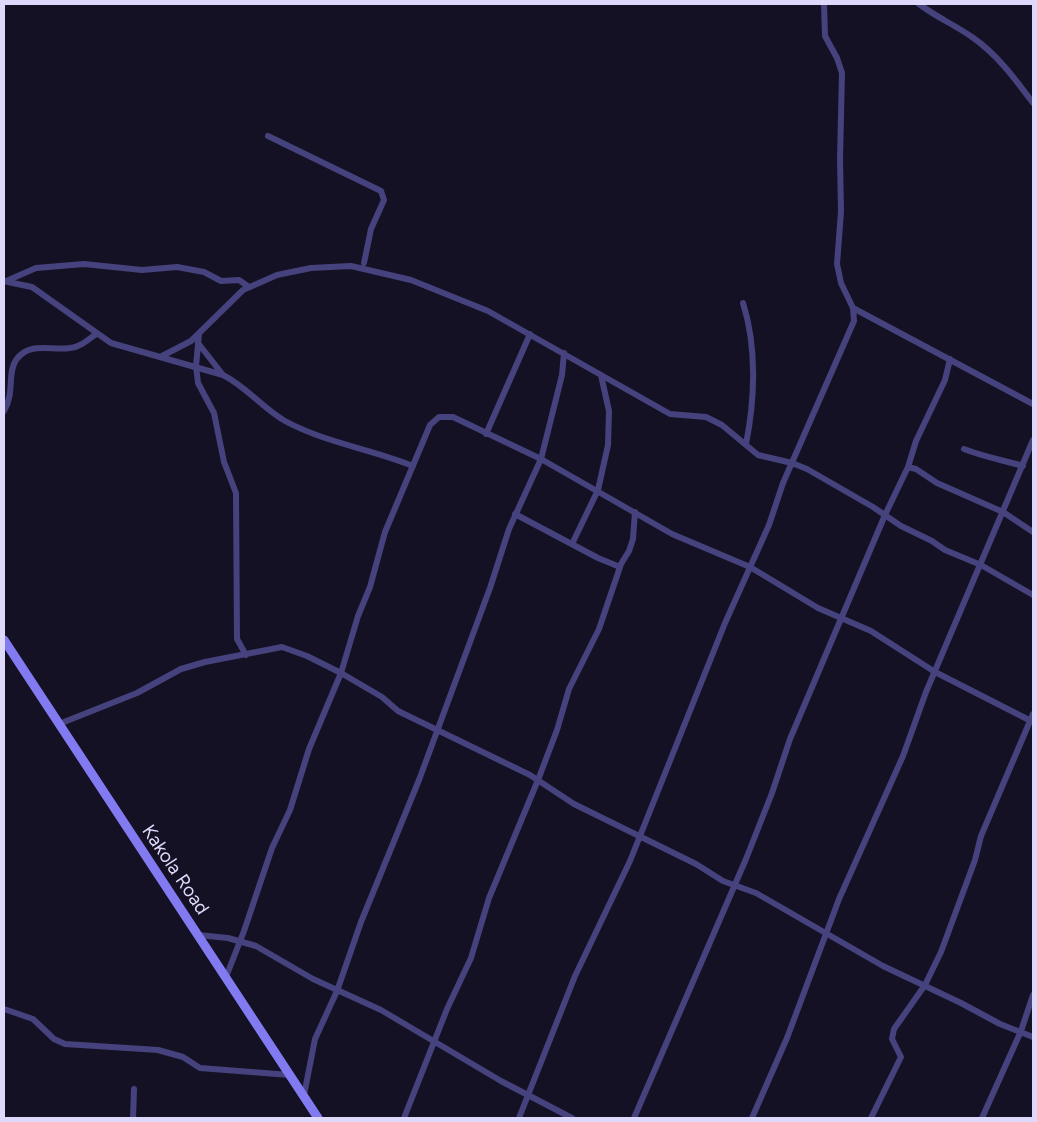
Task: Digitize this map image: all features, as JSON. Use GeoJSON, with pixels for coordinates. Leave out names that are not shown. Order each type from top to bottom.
{"type":"FeatureCollection","features":[{"type":"Feature","properties":{"kind":"main road","name":"Kakola Road"},"geometry":{"type":"LineString","coordinates":[[4,640],[318,1118]]}},
{"type":"Feature","properties":{"kind":"street"},"geometry":{"type":"LineString","coordinates":[[520,1118],[575,976],[630,861],[750,567],[770,525],[776,500],[855,317],[853,308],[841,283],[837,264],[841,212],[840,159],[843,92],[840,65],[826,36],[824,4]]}},
{"type":"Feature","properties":{"kind":"street"},"geometry":{"type":"LineString","coordinates":[[919,4],[979,43],[1019,83],[1033,103]]}},
{"type":"Feature","properties":{"kind":"street"},"geometry":{"type":"LineString","coordinates":[[268,136],[381,191],[384,200],[371,229],[364,263]]}},
{"type":"Feature","properties":{"kind":"street"},"geometry":{"type":"LineString","coordinates":[[6,282],[17,274],[36,268],[84,264],[142,270],[177,267],[204,272],[221,280],[239,280],[249,287]]}},
{"type":"Feature","properties":{"kind":"street"},"geometry":{"type":"LineString","coordinates":[[162,356],[183,346],[199,333],[232,299],[249,287],[277,274],[311,268],[351,266],[410,280],[488,311],[670,414],[706,417],[722,425],[760,456],[792,463],[945,550],[981,565],[1033,595]]}},
{"type":"Feature","properties":{"kind":"street"},"geometry":{"type":"LineString","coordinates":[[6,282],[32,287],[96,334],[123,348],[162,356],[223,375],[236,381],[285,421],[339,444],[379,453],[413,466]]}},
{"type":"Feature","properties":{"kind":"street"},"geometry":{"type":"LineString","coordinates":[[743,303],[749,323],[752,387],[752,411],[746,444]]}},
{"type":"Feature","properties":{"kind":"street"},"geometry":{"type":"LineString","coordinates":[[853,308],[1033,404]]}},
{"type":"Feature","properties":{"kind":"street"},"geometry":{"type":"LineString","coordinates":[[199,333],[196,366],[198,383],[214,413],[224,462],[236,493],[237,639],[246,654]]}},
{"type":"Feature","properties":{"kind":"street"},"geometry":{"type":"LineString","coordinates":[[4,411],[10,400],[12,368],[19,356],[37,347],[75,347],[96,334]]}},
{"type":"Feature","properties":{"kind":"street"},"geometry":{"type":"LineString","coordinates":[[486,434],[530,334]]}},
{"type":"Feature","properties":{"kind":"street"},"geometry":{"type":"LineString","coordinates":[[198,343],[223,375]]}},
{"type":"Feature","properties":{"kind":"street"},"geometry":{"type":"LineString","coordinates":[[304,1095],[315,1039],[337,990],[361,922],[419,780],[485,604],[501,551],[515,514],[541,459],[562,375],[564,353]]}},
{"type":"Feature","properties":{"kind":"street"},"geometry":{"type":"LineString","coordinates":[[634,1118],[734,886],[772,793],[790,739],[885,515],[908,467],[916,441],[945,380],[950,359]]}},
{"type":"Feature","properties":{"kind":"street"},"geometry":{"type":"LineString","coordinates":[[572,544],[598,490],[607,450],[610,420],[601,375]]}},
{"type":"Feature","properties":{"kind":"street"},"geometry":{"type":"LineString","coordinates":[[226,977],[241,941],[272,848],[288,815],[309,749],[341,673],[358,616],[370,587],[385,532],[430,426],[439,417],[453,417],[541,459],[672,534],[750,567],[810,604],[871,631],[935,672],[1033,719],[981,836],[976,860],[943,946],[925,985],[894,1029],[892,1039],[901,1057],[870,1118]]}},
{"type":"Feature","properties":{"kind":"street"},"geometry":{"type":"LineString","coordinates":[[752,1118],[787,1038],[839,898],[903,756],[935,672],[1024,466],[1033,440]]}},
{"type":"Feature","properties":{"kind":"street"},"geometry":{"type":"LineString","coordinates":[[964,449],[986,458],[1024,466]]}},
{"type":"Feature","properties":{"kind":"street"},"geometry":{"type":"LineString","coordinates":[[908,467],[916,469],[937,483],[1003,512],[1033,532]]}},
{"type":"Feature","properties":{"kind":"street"},"geometry":{"type":"LineString","coordinates":[[404,1118],[447,1009],[471,958],[497,876],[538,780],[557,730],[569,689],[601,622],[620,567],[631,545],[635,512]]}},
{"type":"Feature","properties":{"kind":"street"},"geometry":{"type":"LineString","coordinates":[[515,514],[620,567]]}},
{"type":"Feature","properties":{"kind":"street"},"geometry":{"type":"LineString","coordinates":[[59,724],[137,693],[181,669],[205,662],[282,647],[307,656],[341,673],[382,697],[398,711],[507,763],[538,780],[574,804],[639,835],[734,886],[756,893],[883,966],[925,985],[1000,1024],[1033,1037]]}},
{"type":"Feature","properties":{"kind":"street"},"geometry":{"type":"LineString","coordinates":[[198,935],[241,941],[256,946],[307,976],[381,1010],[435,1043],[572,1118]]}},
{"type":"Feature","properties":{"kind":"street"},"geometry":{"type":"LineString","coordinates":[[982,1118],[1021,1031],[1033,995]]}},
{"type":"Feature","properties":{"kind":"street"},"geometry":{"type":"LineString","coordinates":[[4,1009],[33,1019],[54,1039],[65,1044],[158,1050],[183,1057],[200,1068],[290,1075]]}},
{"type":"Feature","properties":{"kind":"street"},"geometry":{"type":"LineString","coordinates":[[133,1118],[134,1089]]}}]}
